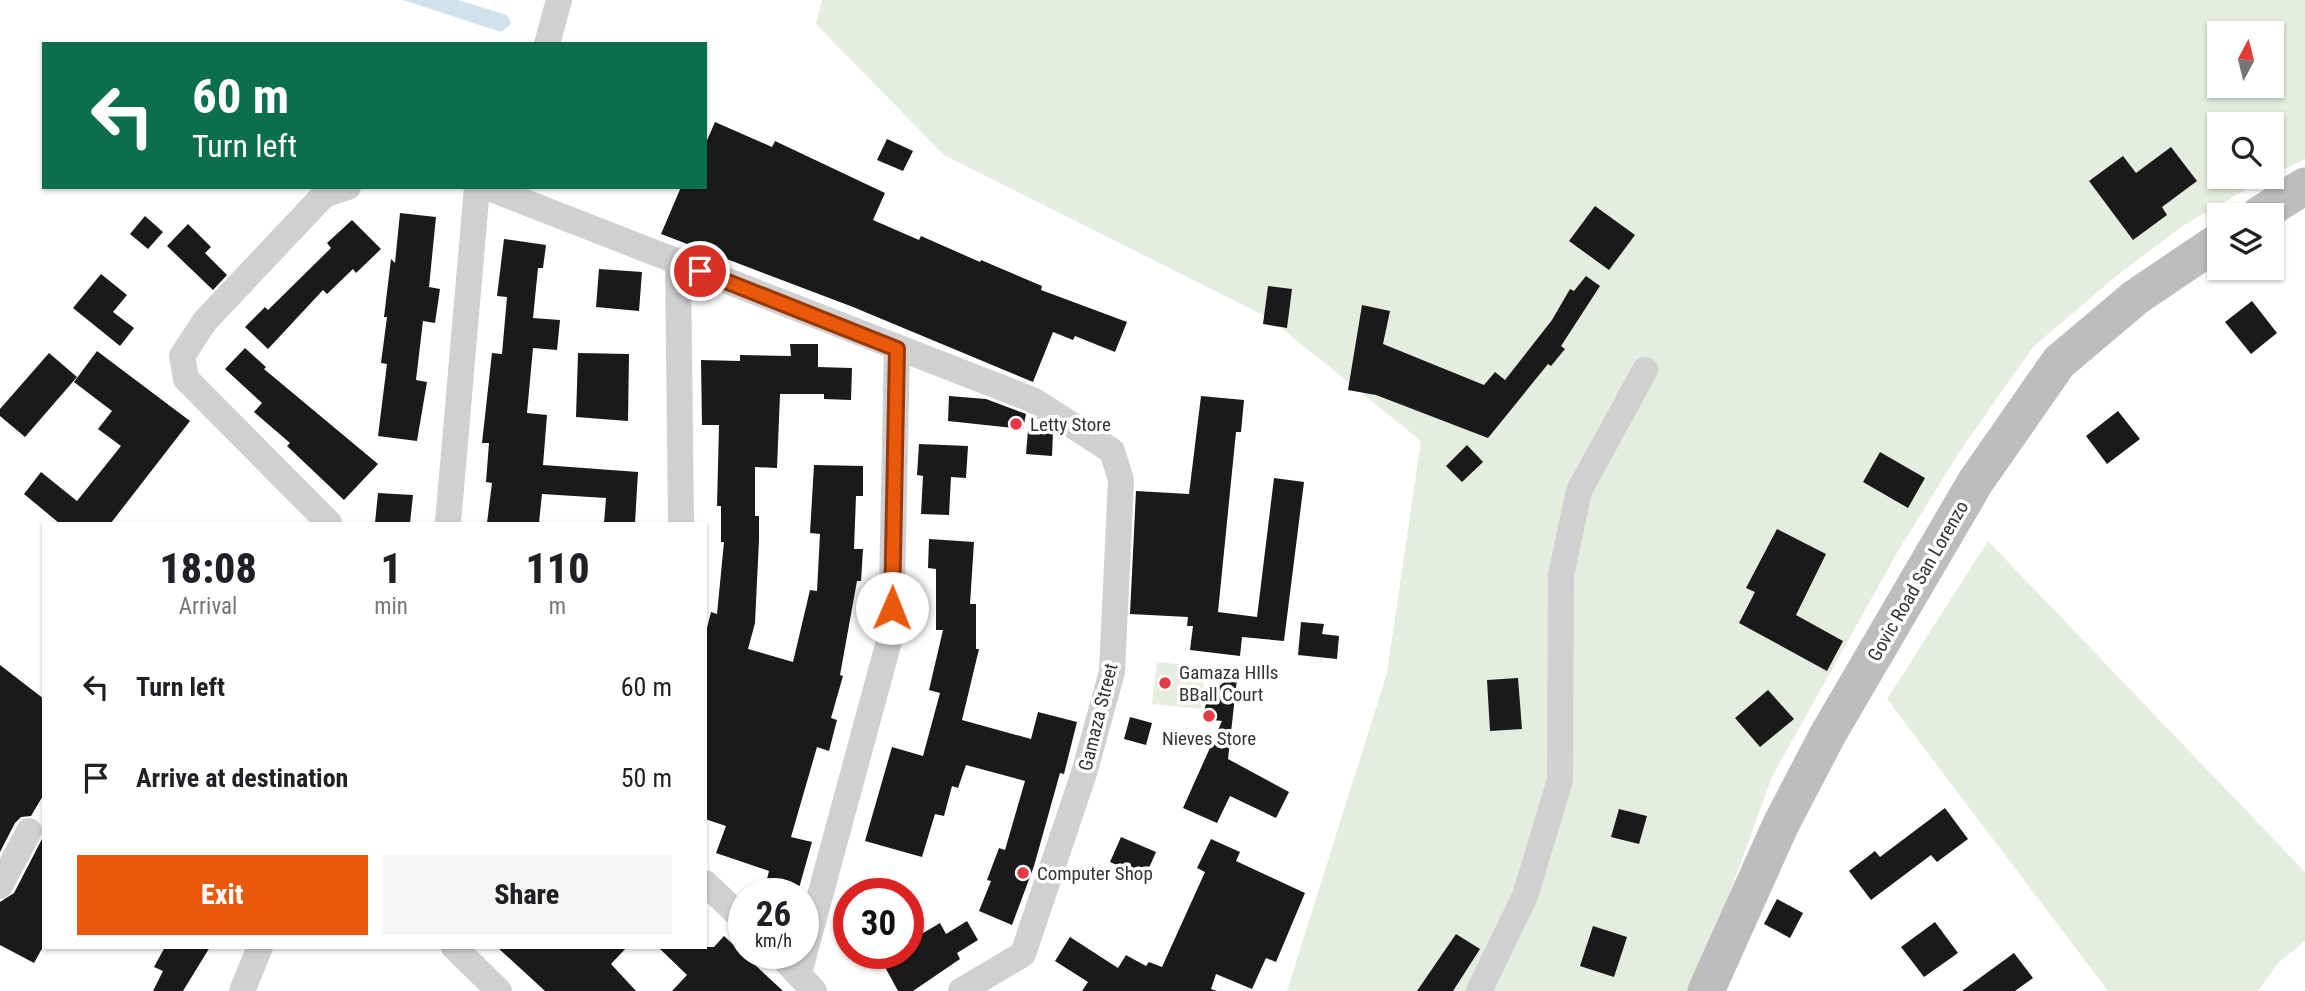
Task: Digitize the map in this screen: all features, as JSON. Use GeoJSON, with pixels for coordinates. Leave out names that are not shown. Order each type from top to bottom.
{"type":"FeatureCollection","features":[{"type":"Feature","properties":{"kind":"main road"},"geometry":{"type":"LineString","coordinates":[[2278,203],[2305,186]]}},
{"type":"Feature","properties":{"kind":"main road","name":"Govic Road San Lorenzo"},"geometry":{"type":"LineString","coordinates":[[1706,991],[1781,824],[1828,734],[1976,481],[2059,362],[2136,297],[2207,249]]}},
{"type":"Feature","properties":{"kind":"street"},"geometry":{"type":"LineString","coordinates":[[548,42],[559,0]]}},
{"type":"Feature","properties":{"kind":"street"},"geometry":{"type":"LineString","coordinates":[[328,522],[186,379],[182,356],[205,321],[324,195],[342,189]]}},
{"type":"Feature","properties":{"kind":"street"},"geometry":{"type":"LineString","coordinates":[[448,522],[486,189]]}},
{"type":"Feature","properties":{"kind":"street","name":"Gamaza Street"},"geometry":{"type":"LineString","coordinates":[[489,189],[1032,400],[1112,452],[1121,480],[1112,672],[1084,773],[1023,954],[961,991]]}},
{"type":"Feature","properties":{"kind":"street"},"geometry":{"type":"LineString","coordinates":[[678,263],[681,522]]}},
{"type":"Feature","properties":{"kind":"street"},"geometry":{"type":"LineString","coordinates":[[806,982],[891,634],[897,349]]}},
{"type":"Feature","properties":{"kind":"street"},"geometry":{"type":"LineString","coordinates":[[1479,991],[1525,896],[1560,780],[1561,575],[1578,491],[1645,370]]}},
{"type":"Feature","properties":{"kind":"street"},"geometry":{"type":"LineString","coordinates":[[0,886],[29,831]]}},
{"type":"Feature","properties":{"kind":"street"},"geometry":{"type":"LineString","coordinates":[[707,885],[728,905]]}},
{"type":"Feature","properties":{"kind":"street"},"geometry":{"type":"LineString","coordinates":[[242,991],[259,949]]}},
{"type":"Feature","properties":{"kind":"street"},"geometry":{"type":"LineString","coordinates":[[456,949],[499,991]]}},
{"type":"Feature","properties":{"kind":"street"},"geometry":{"type":"LineString","coordinates":[[793,969],[806,982]]}},
{"type":"Feature","properties":{"kind":"shaded area"},"geometry":{"type":"Polygon","coordinates":[[[822,0],[2305,0],[2305,159],[2284,169],[2284,112],[2207,112],[2207,189],[2247,189],[2222,203],[2207,203],[2207,212],[2184,225],[2120,273],[2033,347],[1960,451],[1898,551],[1772,777],[1694,991],[1287,991],[1387,673],[1421,441],[1269,318],[944,155],[816,24],[822,0]]]}},
{"type":"Feature","properties":{"kind":"shaded area"},"geometry":{"type":"Polygon","coordinates":[[[1988,541],[2305,872],[2305,941],[2278,963],[2258,991],[2108,991],[1887,699],[1988,541]]]}},
{"type":"Feature","properties":{"kind":"shaded area"},"geometry":{"type":"Polygon","coordinates":[[[1157,662],[1205,667],[1201,709],[1152,704],[1157,662]]]}},
{"type":"Feature","properties":{"kind":"water"},"geometry":{"type":"Polygon","coordinates":[[[403,0],[458,0],[507,15],[511,24],[501,32],[403,0]]]}},
{"type":"Feature","properties":{"kind":"building"},"geometry":{"type":"Polygon","coordinates":[[[715,122],[772,147],[775,141],[885,193],[873,220],[919,240],[921,236],[980,262],[981,260],[1042,286],[1041,290],[1127,322],[1115,352],[1075,336],[1073,340],[1053,332],[1033,382],[853,307],[661,234],[680,189],[707,189],[707,140],[715,122]]]}},
{"type":"Feature","properties":{"kind":"building"},"geometry":{"type":"Polygon","coordinates":[[[887,139],[913,151],[903,171],[877,160],[887,139]]]}},
{"type":"Feature","properties":{"kind":"building"},"geometry":{"type":"Polygon","coordinates":[[[2171,147],[2197,181],[2162,207],[2167,215],[2133,240],[2089,181],[2123,156],[2136,173],[2171,147]]]}},
{"type":"Feature","properties":{"kind":"building"},"geometry":{"type":"Polygon","coordinates":[[[1595,206],[1635,235],[1609,270],[1569,241],[1595,206]]]}},
{"type":"Feature","properties":{"kind":"building"},"geometry":{"type":"Polygon","coordinates":[[[400,213],[436,217],[429,287],[440,289],[435,323],[423,321],[416,380],[427,382],[417,441],[378,436],[387,364],[381,363],[387,317],[384,317],[391,259],[395,263],[400,213]]]}},
{"type":"Feature","properties":{"kind":"building"},"geometry":{"type":"Polygon","coordinates":[[[145,216],[163,232],[148,249],[130,234],[145,216]]]}},
{"type":"Feature","properties":{"kind":"building"},"geometry":{"type":"Polygon","coordinates":[[[352,220],[381,249],[356,273],[353,269],[327,294],[323,290],[268,349],[245,327],[265,307],[268,310],[331,248],[327,243],[352,220]]]}},
{"type":"Feature","properties":{"kind":"building"},"geometry":{"type":"Polygon","coordinates":[[[188,224],[211,247],[205,253],[227,275],[213,290],[167,246],[188,224]]]}},
{"type":"Feature","properties":{"kind":"building"},"geometry":{"type":"Polygon","coordinates":[[[504,239],[546,245],[543,268],[538,268],[533,318],[560,320],[557,350],[533,348],[527,413],[547,415],[543,465],[638,472],[635,522],[604,522],[606,498],[542,494],[539,522],[487,522],[492,483],[486,482],[489,443],[482,443],[492,353],[502,354],[507,297],[497,296],[504,239]]]}},
{"type":"Feature","properties":{"kind":"building"},"geometry":{"type":"Polygon","coordinates":[[[599,269],[642,272],[639,311],[596,307],[599,269]]]}},
{"type":"Feature","properties":{"kind":"building"},"geometry":{"type":"Polygon","coordinates":[[[101,274],[127,295],[113,312],[134,328],[120,346],[73,308],[101,274]]]}},
{"type":"Feature","properties":{"kind":"building"},"geometry":{"type":"Polygon","coordinates":[[[1586,276],[1600,286],[1561,346],[1565,349],[1551,366],[1548,364],[1488,438],[1376,395],[1348,390],[1362,305],[1390,311],[1383,344],[1484,385],[1495,372],[1505,380],[1552,320],[1570,289],[1574,291],[1586,276]]]}},
{"type":"Feature","properties":{"kind":"building"},"geometry":{"type":"Polygon","coordinates":[[[1268,286],[1292,289],[1287,328],[1263,324],[1268,286]]]}},
{"type":"Feature","properties":{"kind":"building"},"geometry":{"type":"Polygon","coordinates":[[[2252,301],[2277,333],[2251,354],[2225,322],[2252,301]]]}},
{"type":"Feature","properties":{"kind":"building"},"geometry":{"type":"Polygon","coordinates":[[[790,344],[818,344],[818,367],[852,368],[851,400],[824,399],[824,394],[780,394],[777,468],[755,467],[755,516],[759,516],[759,540],[755,623],[748,649],[793,662],[810,590],[817,591],[820,534],[810,533],[814,465],[863,466],[863,496],[856,496],[854,549],[863,549],[861,581],[857,581],[840,675],[843,676],[831,718],[837,720],[829,751],[817,747],[791,837],[812,842],[802,878],[767,878],[769,871],[716,853],[726,826],[707,820],[707,628],[711,612],[717,614],[724,542],[721,542],[721,506],[717,506],[719,425],[702,425],[701,360],[740,361],[740,355],[791,356],[790,344]]]}},
{"type":"Feature","properties":{"kind":"building"},"geometry":{"type":"Polygon","coordinates":[[[245,348],[266,367],[264,369],[378,464],[344,500],[287,446],[290,443],[254,412],[262,403],[225,369],[245,348]]]}},
{"type":"Feature","properties":{"kind":"building"},"geometry":{"type":"Polygon","coordinates":[[[97,351],[190,421],[112,522],[58,522],[24,494],[41,472],[77,501],[121,446],[98,429],[112,411],[74,382],[97,351]]]}},
{"type":"Feature","properties":{"kind":"building"},"geometry":{"type":"Polygon","coordinates":[[[49,353],[77,377],[25,437],[0,416],[0,409],[49,353]]]}},
{"type":"Feature","properties":{"kind":"building"},"geometry":{"type":"Polygon","coordinates":[[[578,353],[629,354],[628,421],[576,417],[578,353]]]}},
{"type":"Feature","properties":{"kind":"building"},"geometry":{"type":"Polygon","coordinates":[[[949,396],[986,399],[1026,414],[1023,429],[948,421],[949,396]]]}},
{"type":"Feature","properties":{"kind":"building"},"geometry":{"type":"Polygon","coordinates":[[[1201,396],[1244,400],[1241,432],[1236,432],[1218,612],[1257,617],[1274,478],[1304,482],[1284,641],[1242,637],[1240,656],[1190,650],[1193,626],[1187,626],[1188,617],[1130,614],[1136,491],[1189,494],[1201,396]]]}},
{"type":"Feature","properties":{"kind":"building"},"geometry":{"type":"Polygon","coordinates":[[[2118,411],[2140,439],[2107,464],[2086,436],[2118,411]]]}},
{"type":"Feature","properties":{"kind":"building"},"geometry":{"type":"Polygon","coordinates":[[[1028,430],[1053,432],[1052,456],[1026,454],[1028,430]]]}},
{"type":"Feature","properties":{"kind":"building"},"geometry":{"type":"Polygon","coordinates":[[[919,444],[968,446],[966,478],[951,477],[949,515],[921,514],[923,476],[917,475],[919,444]]]}},
{"type":"Feature","properties":{"kind":"building"},"geometry":{"type":"Polygon","coordinates":[[[1467,445],[1483,462],[1462,482],[1446,466],[1467,445]]]}},
{"type":"Feature","properties":{"kind":"building"},"geometry":{"type":"Polygon","coordinates":[[[1880,452],[1925,478],[1908,508],[1863,482],[1880,452]]]}},
{"type":"Feature","properties":{"kind":"building"},"geometry":{"type":"Polygon","coordinates":[[[378,493],[413,495],[410,522],[375,522],[378,493]]]}},
{"type":"Feature","properties":{"kind":"building"},"geometry":{"type":"Polygon","coordinates":[[[1777,529],[1826,554],[1796,615],[1843,641],[1827,671],[1739,623],[1755,592],[1746,588],[1777,529]]]}},
{"type":"Feature","properties":{"kind":"building"},"geometry":{"type":"Polygon","coordinates":[[[929,539],[974,542],[970,604],[976,604],[976,649],[979,649],[962,720],[1031,739],[1038,712],[1077,722],[1064,774],[1060,773],[1034,866],[1012,925],[979,911],[991,881],[987,880],[999,848],[1005,850],[1025,781],[966,765],[958,788],[952,786],[944,816],[935,814],[922,857],[865,841],[892,747],[923,756],[940,693],[929,690],[943,630],[936,630],[936,569],[928,568],[929,539]]]}},
{"type":"Feature","properties":{"kind":"building"},"geometry":{"type":"Polygon","coordinates":[[[1301,622],[1324,624],[1322,634],[1339,636],[1337,659],[1298,655],[1301,622]]]}},
{"type":"Feature","properties":{"kind":"building"},"geometry":{"type":"Polygon","coordinates":[[[0,665],[42,697],[42,797],[31,816],[21,817],[15,823],[0,852],[0,665]]]}},
{"type":"Feature","properties":{"kind":"building"},"geometry":{"type":"Polygon","coordinates":[[[1238,670],[1228,759],[1289,792],[1276,818],[1230,796],[1217,823],[1183,808],[1222,721],[1203,719],[1207,697],[1238,670]]]}},
{"type":"Feature","properties":{"kind":"building"},"geometry":{"type":"Polygon","coordinates":[[[1518,678],[1522,729],[1490,731],[1487,680],[1518,678]]]}},
{"type":"Feature","properties":{"kind":"building"},"geometry":{"type":"Polygon","coordinates":[[[1768,690],[1794,719],[1760,747],[1735,718],[1768,690]]]}},
{"type":"Feature","properties":{"kind":"building"},"geometry":{"type":"Polygon","coordinates":[[[1130,717],[1152,723],[1146,745],[1124,739],[1130,717]]]}},
{"type":"Feature","properties":{"kind":"building"},"geometry":{"type":"Polygon","coordinates":[[[1945,808],[1968,839],[1937,862],[1931,855],[1871,900],[1849,871],[1875,851],[1880,857],[1945,808]]]}},
{"type":"Feature","properties":{"kind":"building"},"geometry":{"type":"Polygon","coordinates":[[[1619,809],[1647,816],[1639,844],[1611,837],[1619,809]]]}},
{"type":"Feature","properties":{"kind":"building"},"geometry":{"type":"Polygon","coordinates":[[[1121,837],[1156,852],[1145,877],[1110,862],[1121,837]]]}},
{"type":"Feature","properties":{"kind":"building"},"geometry":{"type":"Polygon","coordinates":[[[42,839],[42,949],[34,963],[0,945],[0,902],[14,893],[42,839]]]}},
{"type":"Feature","properties":{"kind":"building"},"geometry":{"type":"Polygon","coordinates":[[[1211,839],[1240,852],[1236,861],[1305,893],[1276,962],[1266,958],[1252,989],[1216,974],[1211,989],[1217,991],[1082,991],[1088,982],[1055,961],[1070,937],[1118,968],[1126,955],[1146,966],[1149,962],[1162,967],[1205,872],[1197,868],[1211,839]]]}},
{"type":"Feature","properties":{"kind":"building"},"geometry":{"type":"Polygon","coordinates":[[[1777,899],[1803,913],[1790,938],[1764,924],[1777,899]]]}},
{"type":"Feature","properties":{"kind":"building"},"geometry":{"type":"Polygon","coordinates":[[[967,921],[978,940],[957,953],[960,959],[913,991],[898,991],[886,969],[924,969],[924,932],[940,923],[946,934],[967,921]]]}},
{"type":"Feature","properties":{"kind":"building"},"geometry":{"type":"Polygon","coordinates":[[[1935,922],[1958,953],[1924,977],[1901,947],[1935,922]]]}},
{"type":"Feature","properties":{"kind":"building"},"geometry":{"type":"Polygon","coordinates":[[[1593,926],[1627,937],[1614,977],[1580,966],[1593,926]]]}},
{"type":"Feature","properties":{"kind":"building"},"geometry":{"type":"Polygon","coordinates":[[[1456,934],[1480,949],[1453,991],[1417,991],[1456,934]]]}},
{"type":"Feature","properties":{"kind":"building"},"geometry":{"type":"Polygon","coordinates":[[[724,936],[728,940],[728,969],[759,969],[783,991],[672,991],[687,975],[660,949],[714,947],[724,936]]]}},
{"type":"Feature","properties":{"kind":"building"},"geometry":{"type":"Polygon","coordinates":[[[164,949],[209,949],[183,991],[153,991],[163,971],[154,967],[164,949]]]}},
{"type":"Feature","properties":{"kind":"building"},"geometry":{"type":"Polygon","coordinates":[[[499,949],[625,949],[611,964],[636,991],[545,991],[499,949]]]}},
{"type":"Feature","properties":{"kind":"building"},"geometry":{"type":"Polygon","coordinates":[[[2014,953],[2033,978],[2015,991],[1962,991],[2014,953]]]}},
{"type":"Feature","properties":{"kind":"place","name":"Letty Store"},"geometry":{"type":"Point","coordinates":[1016,424]}},
{"type":"Feature","properties":{"kind":"place","name":"Gamaza HIlls BBall Court"},"geometry":{"type":"Point","coordinates":[1165,683]}},
{"type":"Feature","properties":{"kind":"place","name":"Nieves Store"},"geometry":{"type":"Point","coordinates":[1209,716]}},
{"type":"Feature","properties":{"kind":"place","name":"Computer Shop"},"geometry":{"type":"Point","coordinates":[1023,873]}},
{"type":"Feature","properties":{"kind":"route"},"geometry":{"type":"LineString","coordinates":[[700,271],[897,349],[892,608]]}}]}
